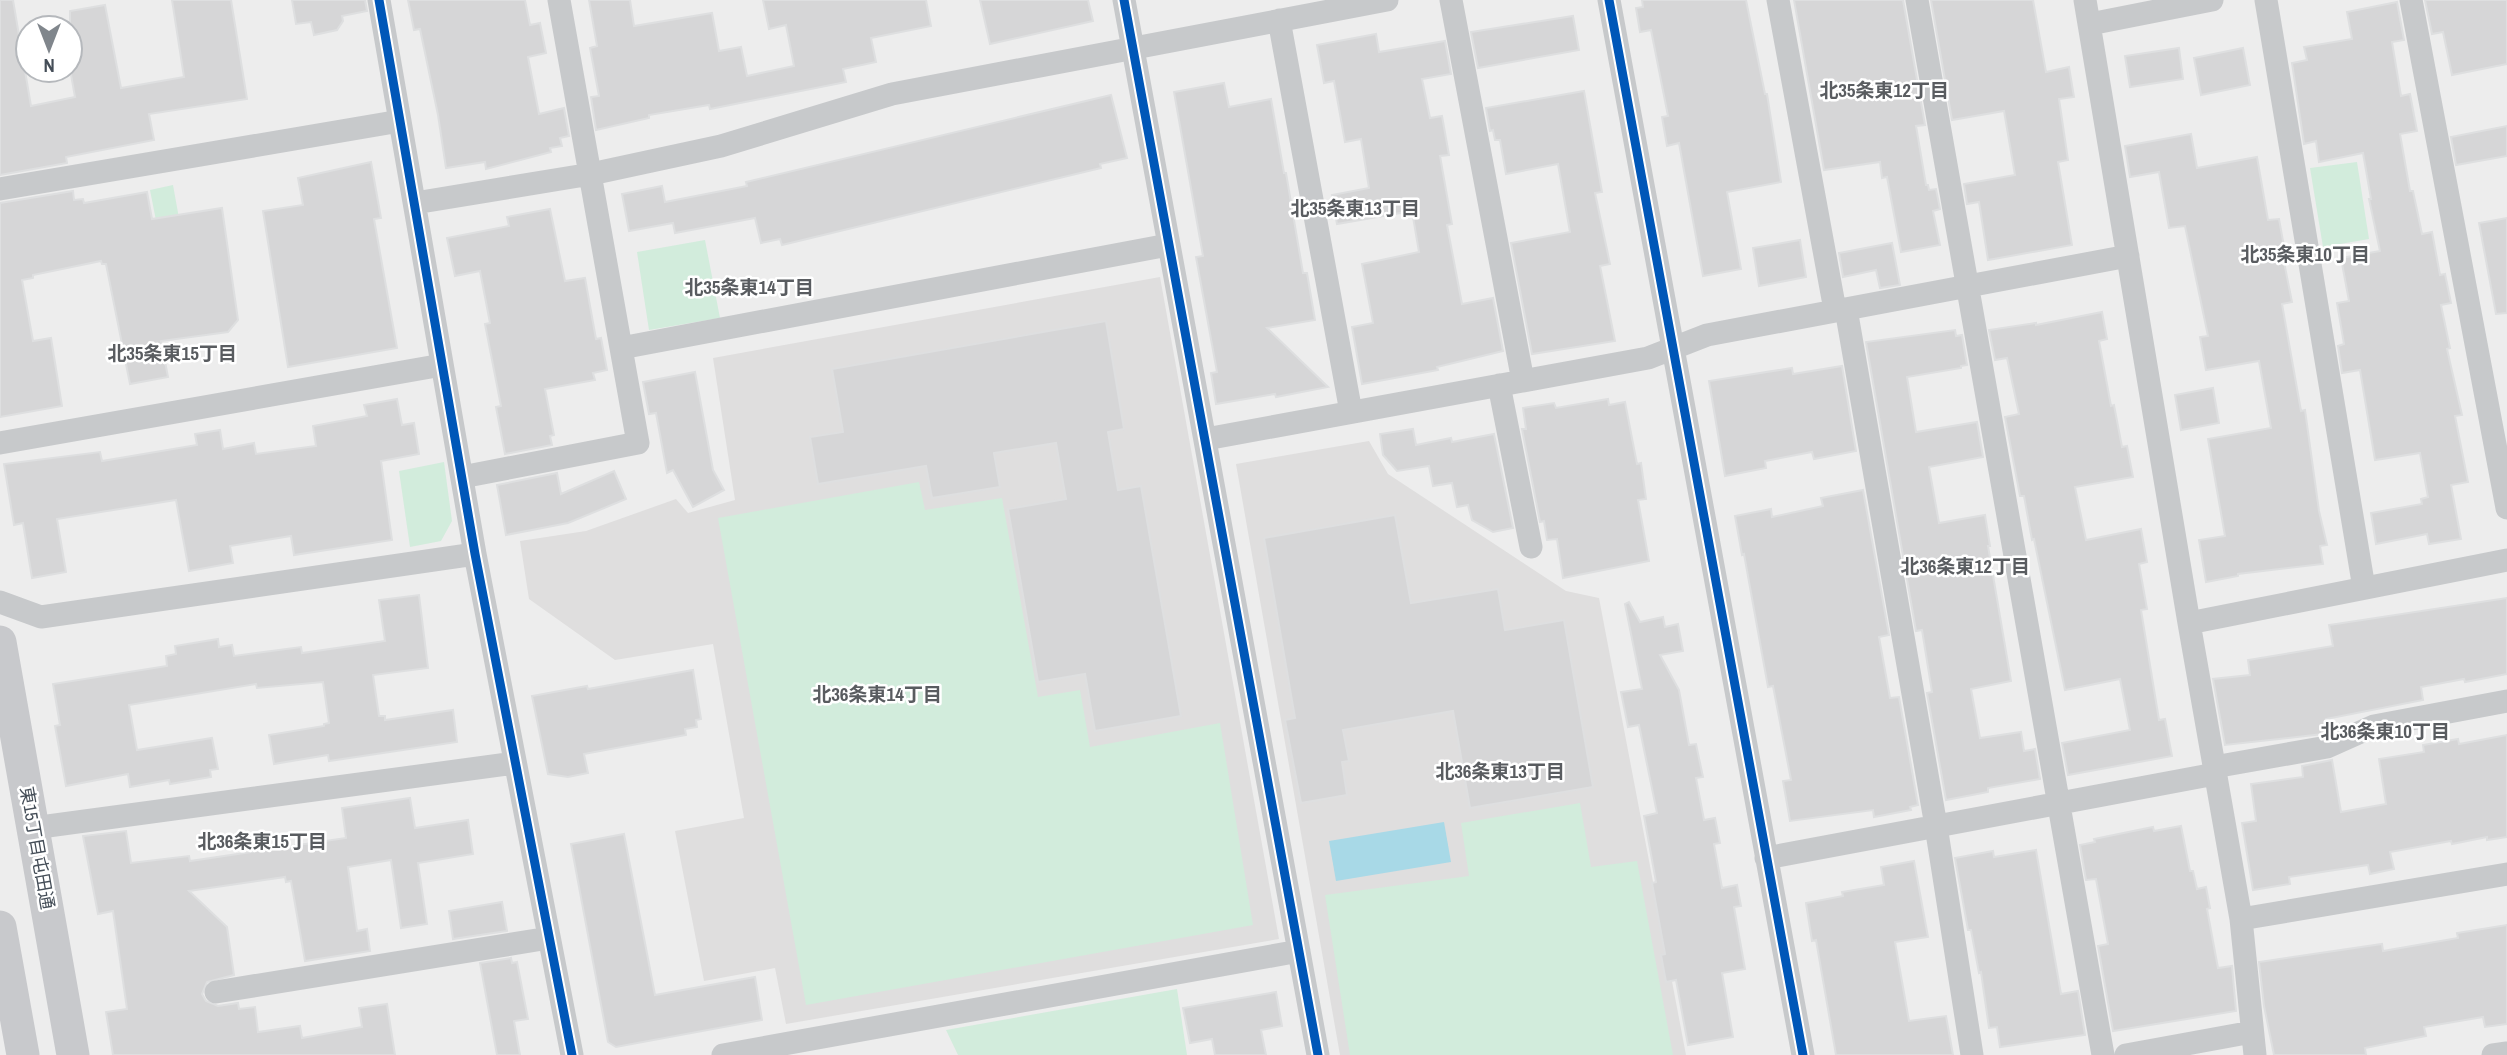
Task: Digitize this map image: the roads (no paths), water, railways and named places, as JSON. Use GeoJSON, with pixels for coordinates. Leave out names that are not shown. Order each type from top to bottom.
{"type":"FeatureCollection","features":[{"type":"Feature","properties":{"kind":"street"},"geometry":{"type":"LineString","coordinates":[[379,0],[475,554],[572,1055]]}},
{"type":"Feature","properties":{"kind":"street"},"geometry":{"type":"LineString","coordinates":[[462,477],[638,443],[559,0]]}},
{"type":"Feature","properties":{"kind":"street"},"geometry":{"type":"LineString","coordinates":[[1124,0],[1318,1055]]}},
{"type":"Feature","properties":{"kind":"street"},"geometry":{"type":"LineString","coordinates":[[415,203],[592,174],[721,146],[892,94],[1387,0]]}},
{"type":"Feature","properties":{"kind":"street"},"geometry":{"type":"LineString","coordinates":[[1451,0],[1522,381]]}},
{"type":"Feature","properties":{"kind":"street"},"geometry":{"type":"LineString","coordinates":[[1609,0],[1803,1055]]}},
{"type":"Feature","properties":{"kind":"street"},"geometry":{"type":"LineString","coordinates":[[1777,0],[1841,309],[1936,826],[1972,1055]]}},
{"type":"Feature","properties":{"kind":"street"},"geometry":{"type":"LineString","coordinates":[[1917,0],[2103,1055]]}},
{"type":"Feature","properties":{"kind":"street"},"geometry":{"type":"LineString","coordinates":[[2085,0],[2241,919],[2253,1044],[2126,1055]]}},
{"type":"Feature","properties":{"kind":"street"},"geometry":{"type":"LineString","coordinates":[[2090,24],[2213,0]]}},
{"type":"Feature","properties":{"kind":"street"},"geometry":{"type":"LineString","coordinates":[[2266,0],[2364,588]]}},
{"type":"Feature","properties":{"kind":"street"},"geometry":{"type":"LineString","coordinates":[[2412,0],[2507,508]]}},
{"type":"Feature","properties":{"kind":"street"},"geometry":{"type":"LineString","coordinates":[[1279,20],[1351,412]]}},
{"type":"Feature","properties":{"kind":"street"},"geometry":{"type":"LineString","coordinates":[[0,189],[400,121]]}},
{"type":"Feature","properties":{"kind":"street"},"geometry":{"type":"LineString","coordinates":[[621,348],[1168,245]]}},
{"type":"Feature","properties":{"kind":"street"},"geometry":{"type":"LineString","coordinates":[[1206,439],[1648,358],[1707,335],[2128,256]]}},
{"type":"Feature","properties":{"kind":"street"},"geometry":{"type":"LineString","coordinates":[[0,443],[442,365]]}},
{"type":"Feature","properties":{"kind":"street"},"geometry":{"type":"LineString","coordinates":[[1499,385],[1531,547]]}},
{"type":"Feature","properties":{"kind":"street"},"geometry":{"type":"LineString","coordinates":[[0,602],[41,617],[475,554]]}},
{"type":"Feature","properties":{"kind":"street"},"geometry":{"type":"LineString","coordinates":[[2189,622],[2507,560]]}},
{"type":"Feature","properties":{"kind":"street","name":"東15丁目屯田通"},"geometry":{"type":"LineString","coordinates":[[0,642],[73,1055]]}},
{"type":"Feature","properties":{"kind":"street"},"geometry":{"type":"LineString","coordinates":[[1766,858],[2059,803],[2328,747],[2374,726],[2507,701]]}},
{"type":"Feature","properties":{"kind":"street"},"geometry":{"type":"LineString","coordinates":[[33,828],[515,763]]}},
{"type":"Feature","properties":{"kind":"street"},"geometry":{"type":"LineString","coordinates":[[2241,919],[2507,874]]}},
{"type":"Feature","properties":{"kind":"street"},"geometry":{"type":"LineString","coordinates":[[0,927],[23,1055]]}},
{"type":"Feature","properties":{"kind":"street"},"geometry":{"type":"LineString","coordinates":[[216,992],[549,938]]}},
{"type":"Feature","properties":{"kind":"street"},"geometry":{"type":"LineString","coordinates":[[723,1055],[1299,951]]}},
{"type":"Feature","properties":{"kind":"street"},"geometry":{"type":"LineString","coordinates":[[2493,1055],[2507,1053]]}},
{"type":"Feature","properties":{"kind":"water"},"geometry":{"type":"Polygon","coordinates":[[[1444,822],[1451,862],[1336,881],[1329,841],[1444,822]]]}},
{"type":"Feature","properties":{"kind":"district","name":"北35条東12丁目"},"geometry":{"type":"Point","coordinates":[1884,90]}},
{"type":"Feature","properties":{"kind":"district","name":"北35条東13丁目"},"geometry":{"type":"Point","coordinates":[1355,208]}},
{"type":"Feature","properties":{"kind":"district","name":"北35条東10丁目"},"geometry":{"type":"Point","coordinates":[2305,254]}},
{"type":"Feature","properties":{"kind":"district","name":"北35条東14丁目"},"geometry":{"type":"Point","coordinates":[749,287]}},
{"type":"Feature","properties":{"kind":"district","name":"北35条東15丁目"},"geometry":{"type":"Point","coordinates":[172,353]}},
{"type":"Feature","properties":{"kind":"district","name":"北36条東12丁目"},"geometry":{"type":"Point","coordinates":[1965,566]}},
{"type":"Feature","properties":{"kind":"district","name":"北36条東14丁目"},"geometry":{"type":"Point","coordinates":[877,694]}},
{"type":"Feature","properties":{"kind":"district","name":"北36条東10丁目"},"geometry":{"type":"Point","coordinates":[2385,731]}},
{"type":"Feature","properties":{"kind":"district","name":"北36条東13丁目"},"geometry":{"type":"Point","coordinates":[1500,771]}},
{"type":"Feature","properties":{"kind":"district","name":"北36条東15丁目"},"geometry":{"type":"Point","coordinates":[262,841]}}]}
